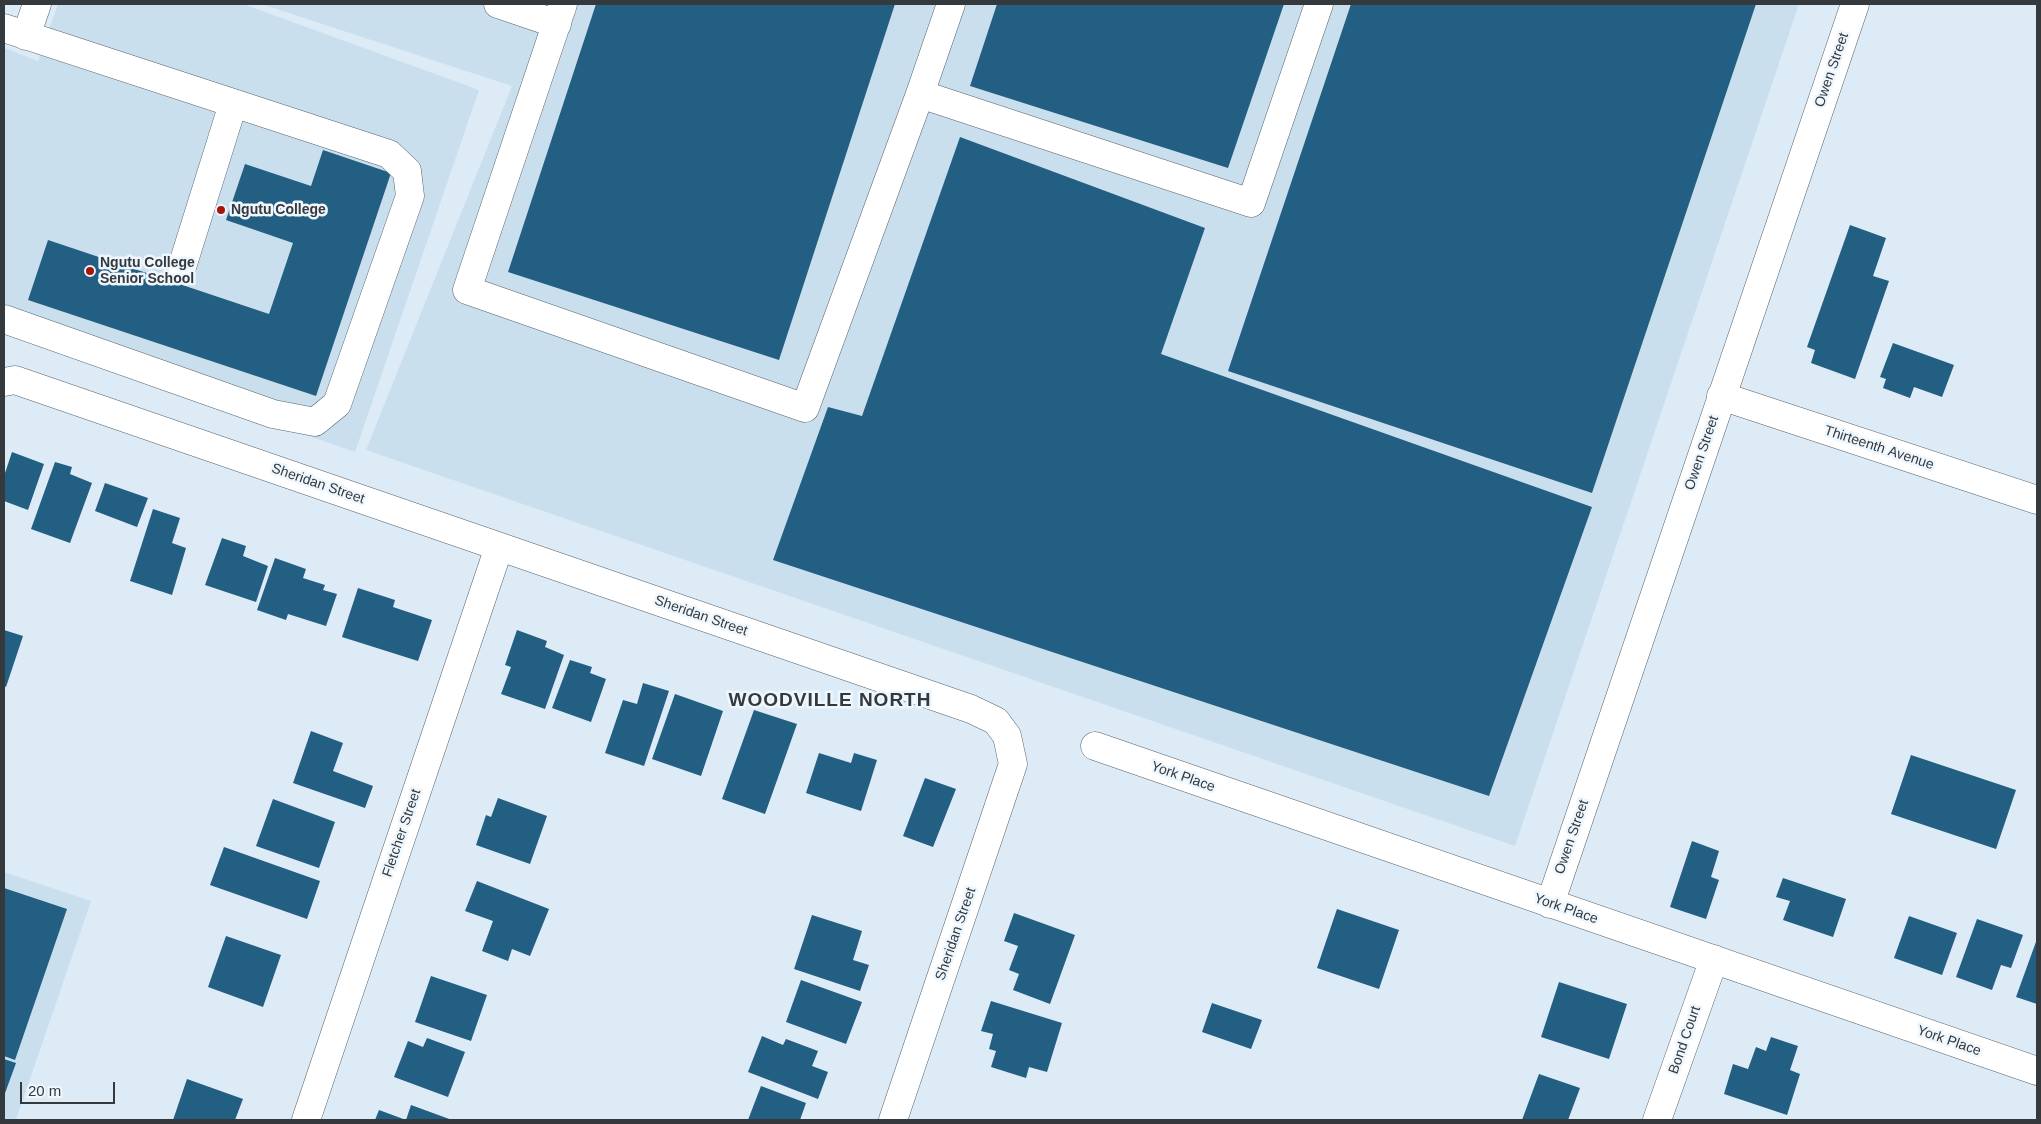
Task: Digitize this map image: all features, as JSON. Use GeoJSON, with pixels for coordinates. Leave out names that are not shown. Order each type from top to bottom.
{"type":"FeatureCollection","features":[{"type":"Feature","properties":{"kind":"street"},"geometry":{"type":"LineString","coordinates":[[4,319],[273,414],[315,422],[337,404],[410,196],[407,172],[389,154],[15,32],[37,4]]}},
{"type":"Feature","properties":{"kind":"street"},"geometry":{"type":"LineString","coordinates":[[498,4],[560,14],[467,290],[805,408],[951,4]]}},
{"type":"Feature","properties":{"kind":"street"},"geometry":{"type":"LineString","coordinates":[[920,94],[1251,203],[1319,4]]}},
{"type":"Feature","properties":{"kind":"street","name":"Owen Street"},"geometry":{"type":"LineString","coordinates":[[1550,904],[1855,4]]}},
{"type":"Feature","properties":{"kind":"street"},"geometry":{"type":"LineString","coordinates":[[182,266],[233,104]]}},
{"type":"Feature","properties":{"kind":"street","name":"Sheridan Street"},"geometry":{"type":"LineString","coordinates":[[4,382],[15,380],[971,708],[996,721],[1007,736],[1013,764],[893,1120]]}},
{"type":"Feature","properties":{"kind":"street","name":"Thirteenth Avenue"},"geometry":{"type":"LineString","coordinates":[[1721,396],[2037,500]]}},
{"type":"Feature","properties":{"kind":"street","name":"Fletcher Street"},"geometry":{"type":"LineString","coordinates":[[306,1120],[499,547]]}},
{"type":"Feature","properties":{"kind":"street","name":"York Place"},"geometry":{"type":"LineString","coordinates":[[1095,746],[2037,1071]]}},
{"type":"Feature","properties":{"kind":"street","name":"Bond Court"},"geometry":{"type":"LineString","coordinates":[[1657,1120],[1714,959]]}},
{"type":"Feature","properties":{"kind":"shaded area","name":"Ngutu College"},"geometry":{"type":"Polygon","coordinates":[[[58,4],[243,4],[479,90],[355,452],[4,330],[4,48],[38,61],[58,4]]]}},
{"type":"Feature","properties":{"kind":"shaded area"},"geometry":{"type":"Polygon","coordinates":[[[261,4],[1799,4],[1515,846],[366,450],[512,86],[261,4]]]}},
{"type":"Feature","properties":{"kind":"shaded area"},"geometry":{"type":"Polygon","coordinates":[[[4,872],[91,901],[16,1120],[4,1120],[4,872]]]}},
{"type":"Feature","properties":{"kind":"building"},"geometry":{"type":"Polygon","coordinates":[[[596,4],[895,4],[779,360],[508,272],[596,4]]]}},
{"type":"Feature","properties":{"kind":"building"},"geometry":{"type":"Polygon","coordinates":[[[997,4],[1284,4],[1228,168],[970,86],[997,4]]]}},
{"type":"Feature","properties":{"kind":"building"},"geometry":{"type":"Polygon","coordinates":[[[1351,4],[1756,4],[1592,493],[1228,371],[1351,4]]]}},
{"type":"Feature","properties":{"kind":"building"},"geometry":{"type":"Polygon","coordinates":[[[960,137],[1205,228],[1161,354],[1592,507],[1489,796],[773,560],[828,407],[862,416],[960,137]]]}},
{"type":"Feature","properties":{"kind":"building","name":"Ngutu College Senior School"},"geometry":{"type":"Polygon","coordinates":[[[323,150],[391,173],[316,396],[28,300],[48,240],[269,314],[293,243],[226,220],[245,164],[311,186],[323,150]]]}},
{"type":"Feature","properties":{"kind":"building"},"geometry":{"type":"Polygon","coordinates":[[[1850,225],[1886,238],[1873,276],[1889,281],[1855,379],[1811,363],[1815,350],[1807,347],[1850,225]]]}},
{"type":"Feature","properties":{"kind":"building"},"geometry":{"type":"Polygon","coordinates":[[[1893,343],[1954,365],[1942,397],[1914,387],[1910,398],[1883,388],[1886,379],[1880,377],[1893,343]]]}},
{"type":"Feature","properties":{"kind":"building"},"geometry":{"type":"Polygon","coordinates":[[[12,452],[44,464],[28,510],[4,501],[4,476],[12,452]]]}},
{"type":"Feature","properties":{"kind":"building"},"geometry":{"type":"Polygon","coordinates":[[[55,462],[72,467],[70,474],[92,483],[70,543],[31,529],[55,462]]]}},
{"type":"Feature","properties":{"kind":"building"},"geometry":{"type":"Polygon","coordinates":[[[105,483],[148,498],[137,527],[95,511],[105,483]]]}},
{"type":"Feature","properties":{"kind":"building"},"geometry":{"type":"Polygon","coordinates":[[[153,509],[180,518],[172,543],[186,548],[172,595],[130,581],[153,509]]]}},
{"type":"Feature","properties":{"kind":"building"},"geometry":{"type":"Polygon","coordinates":[[[222,538],[246,546],[243,556],[268,566],[256,602],[205,585],[222,538]]]}},
{"type":"Feature","properties":{"kind":"building"},"geometry":{"type":"Polygon","coordinates":[[[275,558],[306,569],[303,578],[325,585],[323,590],[337,594],[326,626],[288,614],[286,620],[257,610],[275,558]]]}},
{"type":"Feature","properties":{"kind":"building"},"geometry":{"type":"Polygon","coordinates":[[[358,588],[395,600],[393,607],[432,620],[418,661],[342,637],[358,588]]]}},
{"type":"Feature","properties":{"kind":"building"},"geometry":{"type":"Polygon","coordinates":[[[4,630],[23,636],[6,687],[4,686],[4,630]]]}},
{"type":"Feature","properties":{"kind":"building"},"geometry":{"type":"Polygon","coordinates":[[[517,630],[547,641],[545,647],[564,655],[545,709],[501,694],[511,667],[505,665],[517,630]]]}},
{"type":"Feature","properties":{"kind":"building"},"geometry":{"type":"Polygon","coordinates":[[[570,660],[592,667],[590,673],[606,679],[591,722],[552,708],[570,660]]]}},
{"type":"Feature","properties":{"kind":"building"},"geometry":{"type":"Polygon","coordinates":[[[643,683],[669,691],[644,766],[605,753],[623,700],[637,704],[643,683]]]}},
{"type":"Feature","properties":{"kind":"building"},"geometry":{"type":"Polygon","coordinates":[[[675,694],[723,711],[701,776],[652,759],[675,694]]]}},
{"type":"Feature","properties":{"kind":"building"},"geometry":{"type":"Polygon","coordinates":[[[754,710],[797,724],[765,814],[722,799],[754,710]]]}},
{"type":"Feature","properties":{"kind":"building"},"geometry":{"type":"Polygon","coordinates":[[[311,731],[343,743],[333,771],[373,786],[365,808],[293,783],[311,731]]]}},
{"type":"Feature","properties":{"kind":"building"},"geometry":{"type":"Polygon","coordinates":[[[819,753],[851,763],[854,753],[877,760],[861,811],[806,793],[819,753]]]}},
{"type":"Feature","properties":{"kind":"building"},"geometry":{"type":"Polygon","coordinates":[[[1911,755],[2016,790],[1996,849],[1891,814],[1911,755]]]}},
{"type":"Feature","properties":{"kind":"building"},"geometry":{"type":"Polygon","coordinates":[[[925,778],[956,789],[933,847],[903,836],[925,778]]]}},
{"type":"Feature","properties":{"kind":"building"},"geometry":{"type":"Polygon","coordinates":[[[498,798],[547,816],[530,864],[476,845],[486,815],[491,817],[498,798]]]}},
{"type":"Feature","properties":{"kind":"building"},"geometry":{"type":"Polygon","coordinates":[[[273,799],[335,822],[319,868],[256,846],[273,799]]]}},
{"type":"Feature","properties":{"kind":"building"},"geometry":{"type":"Polygon","coordinates":[[[1692,841],[1719,851],[1711,877],[1719,880],[1706,919],[1670,907],[1692,841]]]}},
{"type":"Feature","properties":{"kind":"building"},"geometry":{"type":"Polygon","coordinates":[[[224,847],[320,881],[307,919],[210,885],[224,847]]]}},
{"type":"Feature","properties":{"kind":"building"},"geometry":{"type":"Polygon","coordinates":[[[1783,878],[1846,899],[1833,937],[1783,920],[1790,901],[1776,897],[1783,878]]]}},
{"type":"Feature","properties":{"kind":"building"},"geometry":{"type":"Polygon","coordinates":[[[477,881],[549,909],[530,956],[512,949],[508,961],[482,951],[493,921],[465,911],[477,881]]]}},
{"type":"Feature","properties":{"kind":"building"},"geometry":{"type":"Polygon","coordinates":[[[4,888],[67,909],[15,1060],[4,1056],[4,888]]]}},
{"type":"Feature","properties":{"kind":"building"},"geometry":{"type":"Polygon","coordinates":[[[1337,909],[1399,930],[1379,989],[1317,968],[1337,909]]]}},
{"type":"Feature","properties":{"kind":"building"},"geometry":{"type":"Polygon","coordinates":[[[1014,913],[1075,935],[1050,1004],[1013,990],[1019,974],[1009,970],[1018,946],[1004,941],[1014,913]]]}},
{"type":"Feature","properties":{"kind":"building"},"geometry":{"type":"Polygon","coordinates":[[[812,915],[862,931],[853,960],[869,965],[860,991],[794,969],[812,915]]]}},
{"type":"Feature","properties":{"kind":"building"},"geometry":{"type":"Polygon","coordinates":[[[1909,916],[1957,933],[1942,975],[1894,958],[1909,916]]]}},
{"type":"Feature","properties":{"kind":"building"},"geometry":{"type":"Polygon","coordinates":[[[1977,919],[2023,935],[2011,968],[2001,965],[1992,990],[1956,977],[1977,919]]]}},
{"type":"Feature","properties":{"kind":"building"},"geometry":{"type":"Polygon","coordinates":[[[226,936],[281,955],[263,1007],[208,987],[226,936]]]}},
{"type":"Feature","properties":{"kind":"building"},"geometry":{"type":"Polygon","coordinates":[[[2037,939],[2037,1004],[2016,997],[2037,939]]]}},
{"type":"Feature","properties":{"kind":"building"},"geometry":{"type":"Polygon","coordinates":[[[431,976],[487,995],[471,1041],[415,1022],[431,976]]]}},
{"type":"Feature","properties":{"kind":"building"},"geometry":{"type":"Polygon","coordinates":[[[801,980],[862,1002],[846,1044],[786,1022],[801,980]]]}},
{"type":"Feature","properties":{"kind":"building"},"geometry":{"type":"Polygon","coordinates":[[[1559,982],[1627,1004],[1609,1059],[1541,1037],[1559,982]]]}},
{"type":"Feature","properties":{"kind":"building"},"geometry":{"type":"Polygon","coordinates":[[[991,1001],[1062,1023],[1047,1072],[1029,1067],[1026,1078],[991,1067],[996,1051],[989,1049],[993,1034],[981,1031],[991,1001]]]}},
{"type":"Feature","properties":{"kind":"building"},"geometry":{"type":"Polygon","coordinates":[[[1212,1003],[1262,1020],[1251,1049],[1202,1032],[1212,1003]]]}},
{"type":"Feature","properties":{"kind":"building"},"geometry":{"type":"Polygon","coordinates":[[[762,1036],[783,1045],[786,1039],[818,1051],[812,1066],[828,1072],[818,1099],[748,1072],[762,1036]]]}},
{"type":"Feature","properties":{"kind":"building"},"geometry":{"type":"Polygon","coordinates":[[[1771,1037],[1798,1046],[1790,1070],[1800,1074],[1787,1115],[1724,1094],[1733,1064],[1748,1069],[1756,1047],[1766,1051],[1771,1037]]]}},
{"type":"Feature","properties":{"kind":"building"},"geometry":{"type":"Polygon","coordinates":[[[427,1038],[465,1052],[448,1097],[394,1077],[408,1041],[423,1047],[427,1038]]]}},
{"type":"Feature","properties":{"kind":"building"},"geometry":{"type":"Polygon","coordinates":[[[4,1059],[16,1063],[4,1096],[4,1059]]]}},
{"type":"Feature","properties":{"kind":"building"},"geometry":{"type":"Polygon","coordinates":[[[1539,1074],[1580,1088],[1568,1120],[1522,1120],[1539,1074]]]}},
{"type":"Feature","properties":{"kind":"building"},"geometry":{"type":"Polygon","coordinates":[[[187,1079],[243,1099],[235,1120],[173,1120],[187,1079]]]}},
{"type":"Feature","properties":{"kind":"building"},"geometry":{"type":"Polygon","coordinates":[[[761,1086],[806,1103],[800,1120],[748,1120],[761,1086]]]}},
{"type":"Feature","properties":{"kind":"building"},"geometry":{"type":"Polygon","coordinates":[[[411,1105],[452,1120],[406,1120],[411,1105]]]}},
{"type":"Feature","properties":{"kind":"building"},"geometry":{"type":"Polygon","coordinates":[[[379,1110],[406,1120],[375,1120],[379,1110]]]}},
{"type":"Feature","properties":{"kind":"place","name":"Ngutu College"},"geometry":{"type":"Point","coordinates":[221,210]}},
{"type":"Feature","properties":{"kind":"place","name":"Ngutu College Senior School"},"geometry":{"type":"Point","coordinates":[90,271]}},
{"type":"Feature","properties":{"kind":"district","name":"WOODVILLE NORTH"},"geometry":{"type":"Point","coordinates":[830,701]}}]}
